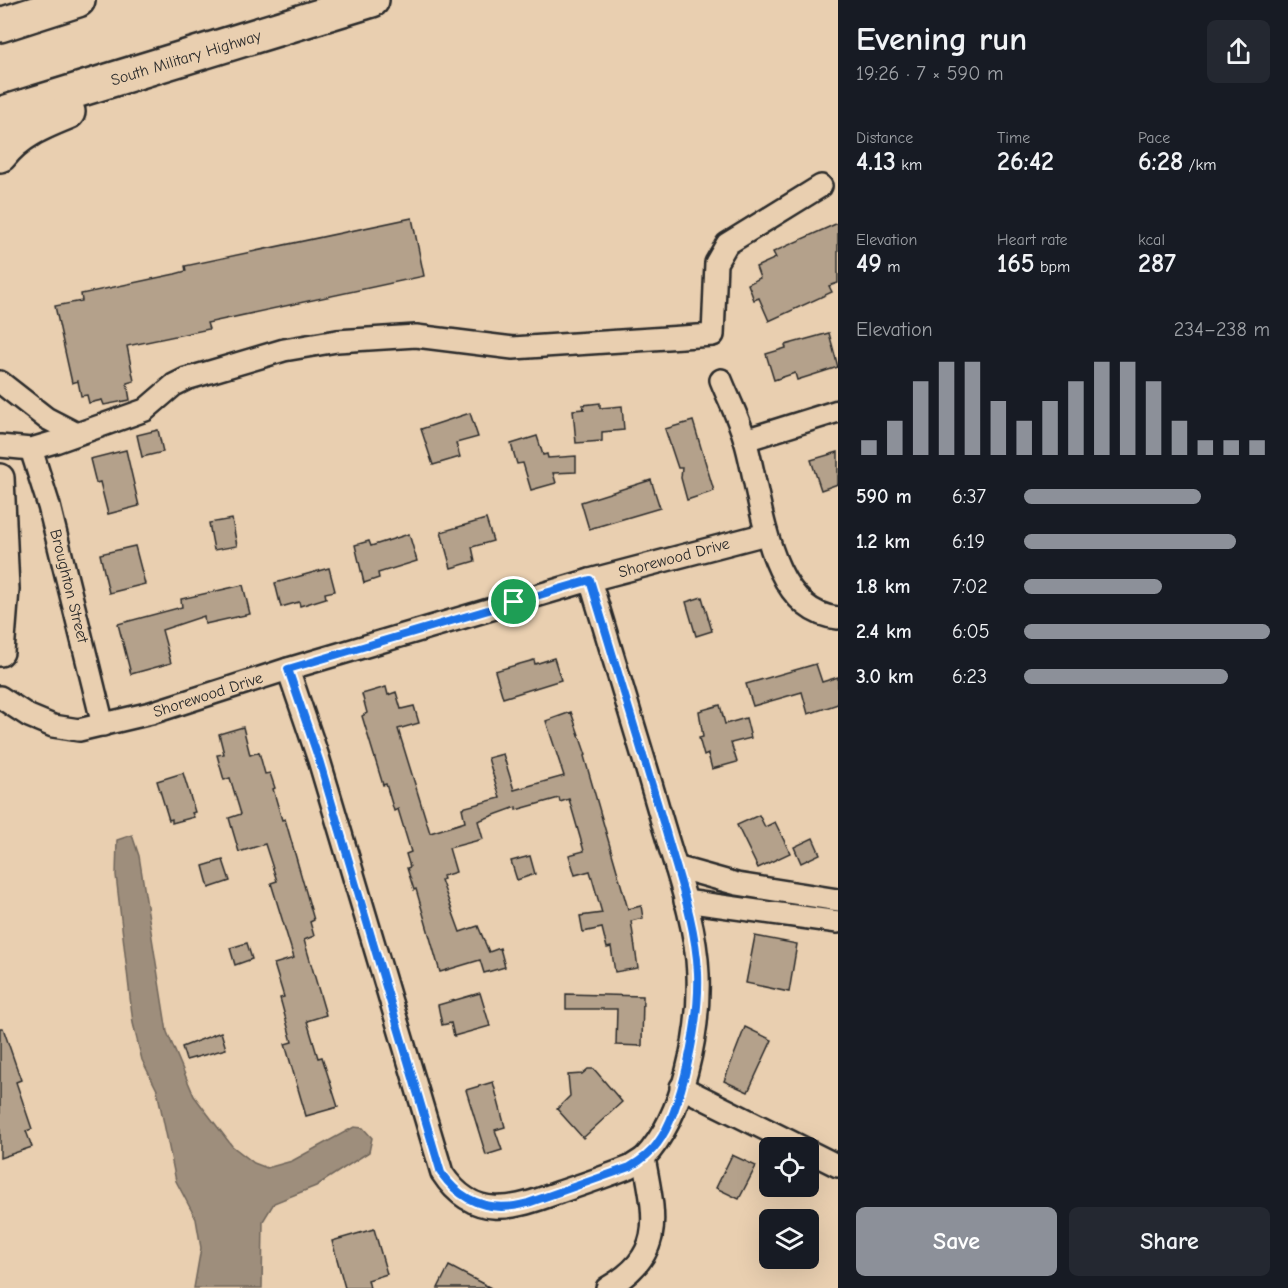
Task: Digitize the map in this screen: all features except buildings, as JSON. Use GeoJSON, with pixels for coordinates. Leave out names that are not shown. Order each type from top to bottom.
{"type":"FeatureCollection","features":[{"type":"Feature","properties":{"kind":"main road"},"geometry":{"type":"LineString","coordinates":[[0,25],[78,0]]}},
{"type":"Feature","properties":{"kind":"main road","name":"South Military Highway"},"geometry":{"type":"LineString","coordinates":[[0,114],[372,0]]}},
{"type":"Feature","properties":{"kind":"main road"},"geometry":{"type":"LineString","coordinates":[[0,155],[11,141],[33,126],[187,58]]}},
{"type":"Feature","properties":{"kind":"street"},"geometry":{"type":"LineString","coordinates":[[0,446],[31,449],[145,410],[174,385],[186,379],[284,350],[337,341],[416,336],[513,348],[714,334],[716,263],[727,244],[821,186]]}},
{"type":"Feature","properties":{"kind":"street"},"geometry":{"type":"LineString","coordinates":[[721,380],[745,440],[766,534],[778,568],[808,606],[838,618]]}},
{"type":"Feature","properties":{"kind":"street"},"geometry":{"type":"LineString","coordinates":[[0,382],[46,418],[75,433]]}},
{"type":"Feature","properties":{"kind":"street"},"geometry":{"type":"LineString","coordinates":[[745,440],[838,411]]}},
{"type":"Feature","properties":{"kind":"street","name":"Broughton Street"},"geometry":{"type":"LineString","coordinates":[[31,449],[49,506],[103,725]]}},
{"type":"Feature","properties":{"kind":"street"},"geometry":{"type":"LineString","coordinates":[[0,478],[5,589],[0,652]]}},
{"type":"Feature","properties":{"kind":"street","name":"Shorewood Drive"},"geometry":{"type":"LineString","coordinates":[[0,697],[29,716],[68,730],[103,725],[151,713],[288,669],[590,580],[766,534]]}},
{"type":"Feature","properties":{"kind":"street"},"geometry":{"type":"LineString","coordinates":[[288,669],[319,760],[441,1173],[459,1194],[489,1208],[512,1208],[630,1167],[644,1158],[658,1143],[667,1127],[688,1068],[698,974],[685,901],[590,580]]}},
{"type":"Feature","properties":{"kind":"street"},"geometry":{"type":"LineString","coordinates":[[676,867],[737,884],[838,900]]}},
{"type":"Feature","properties":{"kind":"street"},"geometry":{"type":"LineString","coordinates":[[685,901],[838,922]]}},
{"type":"Feature","properties":{"kind":"street"},"geometry":{"type":"LineString","coordinates":[[681,1087],[780,1137]]}},
{"type":"Feature","properties":{"kind":"street"},"geometry":{"type":"LineString","coordinates":[[819,1156],[838,1166]]}},
{"type":"Feature","properties":{"kind":"street"},"geometry":{"type":"LineString","coordinates":[[607,1288],[638,1266],[650,1248],[651,1192],[644,1158]]}},
{"type":"Feature","properties":{"kind":"shaded area"},"geometry":{"type":"Polygon","coordinates":[[[132,835],[139,856],[167,1032],[194,1096],[232,1146],[254,1163],[267,1168],[292,1161],[354,1127],[363,1128],[372,1138],[369,1152],[316,1186],[274,1203],[263,1221],[262,1288],[194,1288],[201,1248],[196,1219],[176,1181],[157,1090],[142,1060],[133,1023],[116,875],[117,840],[132,835]]]}},
{"type":"Feature","properties":{"kind":"route"},"geometry":{"type":"LineString","coordinates":[[590,580],[647,766],[685,901],[692,928],[698,974],[688,1068],[667,1127],[658,1143],[644,1158],[630,1167],[512,1208],[489,1208],[474,1203],[459,1194],[441,1173],[319,760],[288,669],[514,602],[590,580]]}}]}
